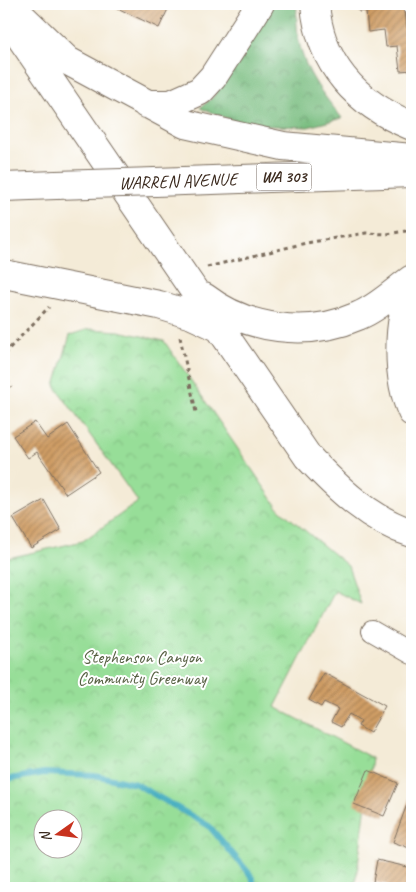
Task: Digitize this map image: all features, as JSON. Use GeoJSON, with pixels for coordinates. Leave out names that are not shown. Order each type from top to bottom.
{"type":"FeatureCollection","features":[{"type":"Feature","properties":{"kind":"main road"},"geometry":{"type":"LineString","coordinates":[[8,4],[68,61],[172,118],[200,129],[283,146],[412,158]]}},
{"type":"Feature","properties":{"kind":"main road"},"geometry":{"type":"LineString","coordinates":[[146,104],[170,104],[200,91],[212,77],[260,4]]}},
{"type":"Feature","properties":{"kind":"main road"},"geometry":{"type":"LineString","coordinates":[[315,4],[319,31],[325,49],[341,76],[378,110],[412,126]]}},
{"type":"Feature","properties":{"kind":"main road"},"geometry":{"type":"LineString","coordinates":[[4,13],[187,283],[222,330],[287,429],[325,476],[353,501],[383,520],[412,533]]}},
{"type":"Feature","properties":{"kind":"main road","name":"WARREN AVENUE"},"geometry":{"type":"LineString","coordinates":[[4,187],[412,173]]}},
{"type":"Feature","properties":{"kind":"main road"},"geometry":{"type":"LineString","coordinates":[[4,274],[159,305],[192,315],[222,330]]}},
{"type":"Feature","properties":{"kind":"main road"},"geometry":{"type":"LineString","coordinates":[[187,283],[219,308],[254,323],[316,328],[359,316],[412,279]]}},
{"type":"Feature","properties":{"kind":"main road"},"geometry":{"type":"LineString","coordinates":[[412,290],[403,317],[400,353],[412,412]]}},
{"type":"Feature","properties":{"kind":"street"},"geometry":{"type":"LineString","coordinates":[[372,631],[412,654]]}},
{"type":"Feature","properties":{"kind":"lane"},"geometry":{"type":"LineString","coordinates":[[407,4],[412,12]]}},
{"type":"Feature","properties":{"kind":"path"},"geometry":{"type":"LineString","coordinates":[[187,283],[201,268],[306,243],[366,233],[387,234],[412,230]]}},
{"type":"Feature","properties":{"kind":"path"},"geometry":{"type":"LineString","coordinates":[[179,334],[196,412]]}},
{"type":"Feature","properties":{"kind":"path"},"geometry":{"type":"LineString","coordinates":[[4,372],[11,387]]}},
{"type":"Feature","properties":{"kind":"green space"},"geometry":{"type":"Polygon","coordinates":[[[272,4],[297,4],[298,38],[307,66],[321,91],[342,118],[308,127],[244,125],[200,108],[213,97],[272,4]]]}},
{"type":"Feature","properties":{"kind":"green space","name":"Stephenson Canyon Community Greenway"},"geometry":{"type":"Polygon","coordinates":[[[89,329],[119,331],[164,341],[279,509],[348,566],[361,604],[335,591],[275,707],[372,758],[355,888],[4,888],[4,559],[83,541],[138,502],[55,386],[70,335],[89,329]]]}},
{"type":"Feature","properties":{"kind":"building"},"geometry":{"type":"Polygon","coordinates":[[[109,4],[167,4],[165,7],[168,9],[159,28],[109,4]]]}},
{"type":"Feature","properties":{"kind":"building"},"geometry":{"type":"Polygon","coordinates":[[[358,4],[404,4],[407,28],[412,27],[412,70],[400,71],[397,46],[386,47],[384,30],[368,32],[366,11],[359,12],[358,4]]]}},
{"type":"Feature","properties":{"kind":"building"},"geometry":{"type":"Polygon","coordinates":[[[35,422],[47,439],[68,424],[99,472],[66,494],[37,452],[28,458],[13,436],[35,422]]]}},
{"type":"Feature","properties":{"kind":"building"},"geometry":{"type":"Polygon","coordinates":[[[44,500],[61,530],[31,548],[13,518],[44,500]]]}},
{"type":"Feature","properties":{"kind":"building"},"geometry":{"type":"Polygon","coordinates":[[[324,673],[385,706],[370,733],[358,726],[361,721],[349,714],[341,727],[331,722],[338,709],[324,702],[321,707],[309,700],[324,673]]]}},
{"type":"Feature","properties":{"kind":"building"},"geometry":{"type":"Polygon","coordinates":[[[368,770],[398,783],[384,816],[354,804],[368,770]]]}},
{"type":"Feature","properties":{"kind":"building"},"geometry":{"type":"Polygon","coordinates":[[[409,799],[412,800],[412,849],[393,842],[409,799]]]}},
{"type":"Feature","properties":{"kind":"building"},"geometry":{"type":"Polygon","coordinates":[[[377,860],[412,868],[412,888],[386,888],[387,885],[373,882],[377,860]]]}},
{"type":"Feature","properties":{"kind":"waterway"},"geometry":{"type":"LineString","coordinates":[[4,780],[44,773],[94,775],[136,784],[209,826],[253,878],[253,888]]}}]}
